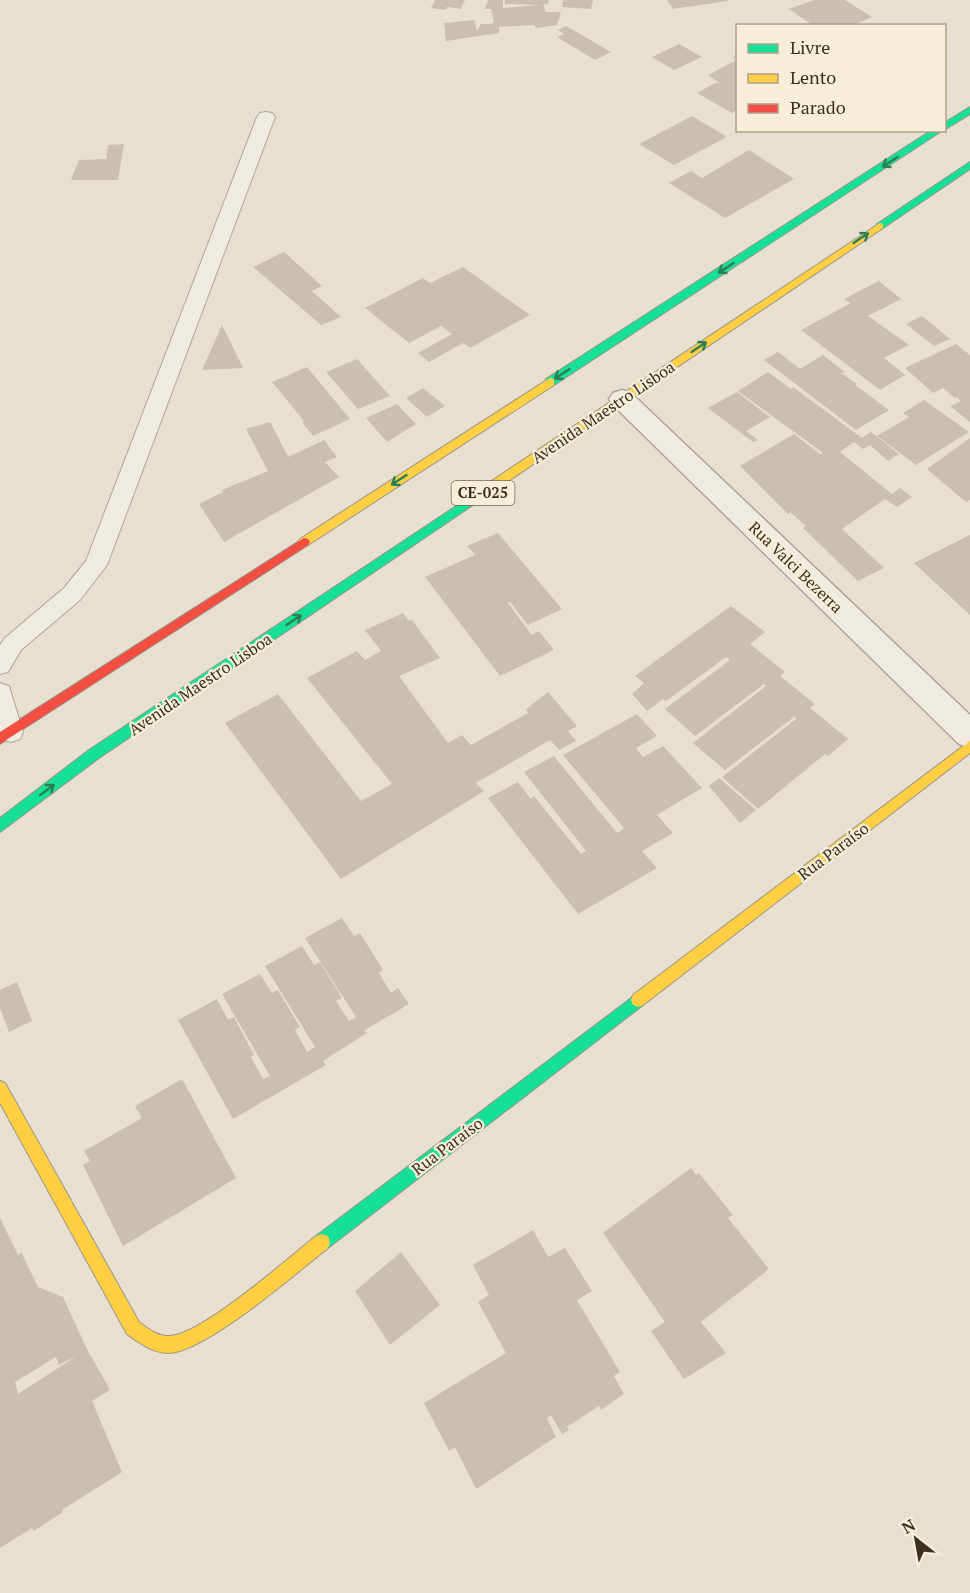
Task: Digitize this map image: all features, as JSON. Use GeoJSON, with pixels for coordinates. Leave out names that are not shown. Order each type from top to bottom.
{"type":"FeatureCollection","features":[{"type":"Feature","properties":{"kind":"main road"},"geometry":{"type":"LineString","coordinates":[[946,126],[970,110]]}},
{"type":"Feature","properties":{"kind":"main road"},"geometry":{"type":"LineString","coordinates":[[5,736],[936,132]]}},
{"type":"Feature","properties":{"kind":"main road","name":"Avenida Maestro Lisboa"},"geometry":{"type":"LineString","coordinates":[[0,826],[94,754],[970,165]]}},
{"type":"Feature","properties":{"kind":"main road","name":"Rua Paraíso"},"geometry":{"type":"LineString","coordinates":[[0,1088],[134,1328],[153,1342],[169,1345],[186,1341],[209,1329],[970,746]]}},
{"type":"Feature","properties":{"kind":"street","name":"Rua Valci Bezerra"},"geometry":{"type":"LineString","coordinates":[[622,399],[970,735]]}},
{"type":"Feature","properties":{"kind":"lane"},"geometry":{"type":"LineString","coordinates":[[0,665],[13,644],[72,594],[96,565],[266,117]]}},
{"type":"Feature","properties":{"kind":"lane"},"geometry":{"type":"LineString","coordinates":[[0,693],[5,736]]}},
{"type":"Feature","properties":{"kind":"building"},"geometry":{"type":"Polygon","coordinates":[[[435,0],[465,0],[461,9],[447,7],[446,10],[431,8],[435,0]]]}},
{"type":"Feature","properties":{"kind":"building"},"geometry":{"type":"Polygon","coordinates":[[[488,0],[503,0],[503,8],[540,5],[505,4],[505,0],[549,0],[548,4],[543,4],[546,12],[561,12],[557,25],[536,28],[534,25],[499,27],[499,33],[446,41],[444,23],[474,20],[477,31],[481,24],[494,22],[491,9],[485,9],[488,0]]]}},
{"type":"Feature","properties":{"kind":"building"},"geometry":{"type":"Polygon","coordinates":[[[563,0],[593,0],[591,9],[562,7],[563,0]]]}},
{"type":"Feature","properties":{"kind":"building"},"geometry":{"type":"Polygon","coordinates":[[[667,0],[727,0],[727,1],[673,9],[667,0]]]}},
{"type":"Feature","properties":{"kind":"building"},"geometry":{"type":"Polygon","coordinates":[[[814,0],[845,0],[872,17],[856,24],[811,24],[789,9],[814,0]]]}},
{"type":"Feature","properties":{"kind":"building"},"geometry":{"type":"Polygon","coordinates":[[[566,26],[611,52],[595,60],[557,37],[564,34],[558,30],[566,26]]]}},
{"type":"Feature","properties":{"kind":"building"},"geometry":{"type":"Polygon","coordinates":[[[679,44],[702,57],[674,70],[652,57],[679,44]]]}},
{"type":"Feature","properties":{"kind":"building"},"geometry":{"type":"Polygon","coordinates":[[[736,61],[736,111],[732,113],[697,93],[715,83],[720,83],[708,75],[736,61]]]}},
{"type":"Feature","properties":{"kind":"building"},"geometry":{"type":"Polygon","coordinates":[[[692,116],[727,137],[674,165],[639,144],[692,116]]]}},
{"type":"Feature","properties":{"kind":"building"},"geometry":{"type":"Polygon","coordinates":[[[124,144],[118,180],[71,180],[79,160],[106,159],[108,145],[124,144]]]}},
{"type":"Feature","properties":{"kind":"building"},"geometry":{"type":"Polygon","coordinates":[[[749,150],[794,179],[725,218],[669,183],[691,171],[702,178],[749,150]]]}},
{"type":"Feature","properties":{"kind":"building"},"geometry":{"type":"Polygon","coordinates":[[[284,252],[322,286],[312,291],[341,317],[321,325],[253,267],[284,252]]]}},
{"type":"Feature","properties":{"kind":"building"},"geometry":{"type":"Polygon","coordinates":[[[463,267],[530,315],[470,348],[463,343],[429,362],[418,353],[452,334],[441,326],[409,343],[365,308],[423,278],[430,283],[463,267]]]}},
{"type":"Feature","properties":{"kind":"building"},"geometry":{"type":"Polygon","coordinates":[[[879,281],[901,299],[868,316],[909,345],[884,358],[905,375],[880,390],[801,330],[851,303],[844,299],[879,281]]]}},
{"type":"Feature","properties":{"kind":"building"},"geometry":{"type":"Polygon","coordinates":[[[922,316],[950,339],[934,346],[906,324],[922,316]]]}},
{"type":"Feature","properties":{"kind":"building"},"geometry":{"type":"Polygon","coordinates":[[[222,325],[243,368],[202,370],[222,325]]]}},
{"type":"Feature","properties":{"kind":"building"},"geometry":{"type":"Polygon","coordinates":[[[956,344],[970,355],[970,422],[950,406],[961,401],[957,397],[955,398],[943,388],[933,393],[905,368],[956,344]]]}},
{"type":"Feature","properties":{"kind":"building"},"geometry":{"type":"Polygon","coordinates":[[[778,352],[800,369],[823,355],[845,372],[841,373],[857,384],[855,385],[889,410],[856,430],[764,360],[778,352]]]}},
{"type":"Feature","properties":{"kind":"building"},"geometry":{"type":"Polygon","coordinates":[[[357,359],[390,396],[358,409],[326,372],[357,359]]]}},
{"type":"Feature","properties":{"kind":"building"},"geometry":{"type":"Polygon","coordinates":[[[307,367],[350,419],[313,436],[302,422],[304,421],[272,382],[307,367]]]}},
{"type":"Feature","properties":{"kind":"building"},"geometry":{"type":"Polygon","coordinates":[[[768,372],[791,389],[793,387],[862,438],[871,432],[899,454],[888,461],[870,445],[863,449],[854,442],[840,452],[892,494],[900,488],[912,497],[897,507],[885,499],[842,529],[884,568],[858,581],[803,528],[806,526],[790,512],[788,514],[740,466],[794,434],[820,454],[823,453],[738,391],[768,372]]]}},
{"type":"Feature","properties":{"kind":"building"},"geometry":{"type":"Polygon","coordinates":[[[423,388],[445,406],[427,417],[406,398],[423,388]]]}},
{"type":"Feature","properties":{"kind":"building"},"geometry":{"type":"Polygon","coordinates":[[[737,392],[770,417],[746,431],[758,440],[753,442],[708,408],[737,392]]]}},
{"type":"Feature","properties":{"kind":"building"},"geometry":{"type":"Polygon","coordinates":[[[924,400],[969,432],[916,465],[877,436],[909,417],[903,413],[924,400]]]}},
{"type":"Feature","properties":{"kind":"building"},"geometry":{"type":"Polygon","coordinates":[[[397,404],[416,424],[387,442],[366,418],[397,404]]]}},
{"type":"Feature","properties":{"kind":"building"},"geometry":{"type":"Polygon","coordinates":[[[270,422],[288,457],[324,440],[337,457],[325,462],[339,477],[224,542],[199,504],[223,492],[222,490],[268,471],[246,429],[270,422]]]}},
{"type":"Feature","properties":{"kind":"building"},"geometry":{"type":"Polygon","coordinates":[[[970,438],[970,500],[966,502],[927,469],[970,438]]]}},
{"type":"Feature","properties":{"kind":"building"},"geometry":{"type":"Polygon","coordinates":[[[498,533],[562,609],[528,625],[510,602],[508,603],[532,635],[539,631],[554,650],[500,676],[425,577],[475,555],[467,546],[498,533]]]}},
{"type":"Feature","properties":{"kind":"building"},"geometry":{"type":"Polygon","coordinates":[[[970,535],[970,615],[914,563],[970,535]]]}},
{"type":"Feature","properties":{"kind":"building"},"geometry":{"type":"Polygon","coordinates":[[[731,606],[765,632],[750,644],[785,672],[780,676],[815,704],[810,708],[848,739],[828,756],[825,754],[758,809],[722,777],[796,719],[794,717],[725,770],[693,743],[766,686],[764,684],[695,736],[665,709],[730,660],[726,657],[666,701],[663,699],[647,711],[632,694],[644,683],[635,676],[731,606]]]}},
{"type":"Feature","properties":{"kind":"building"},"geometry":{"type":"Polygon","coordinates":[[[403,613],[409,621],[412,620],[440,658],[399,676],[448,743],[462,735],[471,745],[528,713],[526,709],[548,692],[577,726],[568,731],[576,741],[559,750],[550,740],[476,783],[484,791],[341,879],[225,723],[278,694],[361,801],[392,784],[307,678],[357,651],[365,660],[381,651],[365,630],[403,613]]]}},
{"type":"Feature","properties":{"kind":"building"},"geometry":{"type":"Polygon","coordinates":[[[637,714],[657,736],[636,748],[643,757],[663,746],[702,788],[657,815],[673,833],[642,851],[657,868],[578,914],[488,798],[518,782],[531,799],[534,796],[581,854],[586,851],[524,772],[554,756],[617,833],[624,828],[563,755],[637,714]]]}},
{"type":"Feature","properties":{"kind":"building"},"geometry":{"type":"Polygon","coordinates":[[[719,778],[756,810],[740,823],[709,786],[719,778]]]}},
{"type":"Feature","properties":{"kind":"building"},"geometry":{"type":"Polygon","coordinates":[[[342,918],[354,936],[360,933],[383,970],[379,973],[391,993],[398,988],[409,1004],[365,1030],[367,1033],[323,1061],[326,1065],[233,1119],[178,1020],[217,999],[228,1020],[234,1017],[254,1055],[251,1057],[263,1079],[270,1076],[222,994],[260,974],[272,993],[278,990],[300,1027],[295,1030],[307,1052],[315,1047],[265,966],[302,946],[314,965],[320,962],[342,998],[336,1001],[349,1021],[356,1017],[305,938],[342,918]]]}},
{"type":"Feature","properties":{"kind":"building"},"geometry":{"type":"Polygon","coordinates":[[[17,982],[32,1021],[9,1032],[0,1008],[0,990],[17,982]]]}},
{"type":"Feature","properties":{"kind":"building"},"geometry":{"type":"Polygon","coordinates":[[[182,1079],[236,1178],[123,1246],[83,1165],[90,1161],[84,1151],[142,1118],[135,1106],[182,1079]]]}},
{"type":"Feature","properties":{"kind":"building"},"geometry":{"type":"Polygon","coordinates":[[[691,1168],[696,1175],[699,1173],[733,1215],[728,1218],[769,1269],[701,1322],[726,1353],[684,1379],[651,1331],[665,1322],[603,1233],[691,1168]]]}},
{"type":"Feature","properties":{"kind":"building"},"geometry":{"type":"Polygon","coordinates":[[[0,1218],[18,1255],[21,1252],[38,1287],[63,1297],[87,1349],[110,1390],[92,1401],[122,1472],[62,1510],[63,1512],[34,1531],[32,1528],[0,1548],[0,1218]],[[78,1355],[59,1365],[56,1357],[15,1382],[18,1394],[78,1355]]]}},
{"type":"Feature","properties":{"kind":"building"},"geometry":{"type":"Polygon","coordinates":[[[533,1230],[548,1257],[565,1248],[592,1291],[577,1300],[620,1372],[614,1376],[624,1394],[601,1410],[599,1406],[567,1427],[569,1430],[562,1434],[551,1415],[547,1418],[556,1437],[476,1489],[455,1447],[449,1451],[424,1403],[506,1353],[478,1302],[489,1295],[473,1265],[533,1230]]]}},
{"type":"Feature","properties":{"kind":"building"},"geometry":{"type":"Polygon","coordinates":[[[401,1252],[440,1305],[390,1345],[355,1291],[401,1252]]]}},
{"type":"Feature","properties":{"kind":"traffic: fast"},"geometry":{"type":"LineString","coordinates":[[946,126],[970,110]]}},
{"type":"Feature","properties":{"kind":"traffic: fast"},"geometry":{"type":"LineString","coordinates":[[550,382],[936,132]]}},
{"type":"Feature","properties":{"kind":"traffic: fast"},"geometry":{"type":"LineString","coordinates":[[880,226],[970,165]]}},
{"type":"Feature","properties":{"kind":"traffic: fast"},"geometry":{"type":"LineString","coordinates":[[0,826],[94,754],[491,487]]}},
{"type":"Feature","properties":{"kind":"traffic: fast"},"geometry":{"type":"LineString","coordinates":[[322,1242],[638,1000]]}},
{"type":"Feature","properties":{"kind":"traffic: slow"},"geometry":{"type":"LineString","coordinates":[[491,487],[880,226]]}},
{"type":"Feature","properties":{"kind":"traffic: slow"},"geometry":{"type":"LineString","coordinates":[[304,542],[550,382]]}},
{"type":"Feature","properties":{"kind":"traffic: slow"},"geometry":{"type":"LineString","coordinates":[[638,1000],[970,746]]}},
{"type":"Feature","properties":{"kind":"traffic: slow"},"geometry":{"type":"LineString","coordinates":[[0,1088],[133,1328],[150,1340],[170,1345],[203,1332],[247,1301],[322,1242]]}},
{"type":"Feature","properties":{"kind":"traffic: jam"},"geometry":{"type":"LineString","coordinates":[[0,739],[304,542]]}}]}
